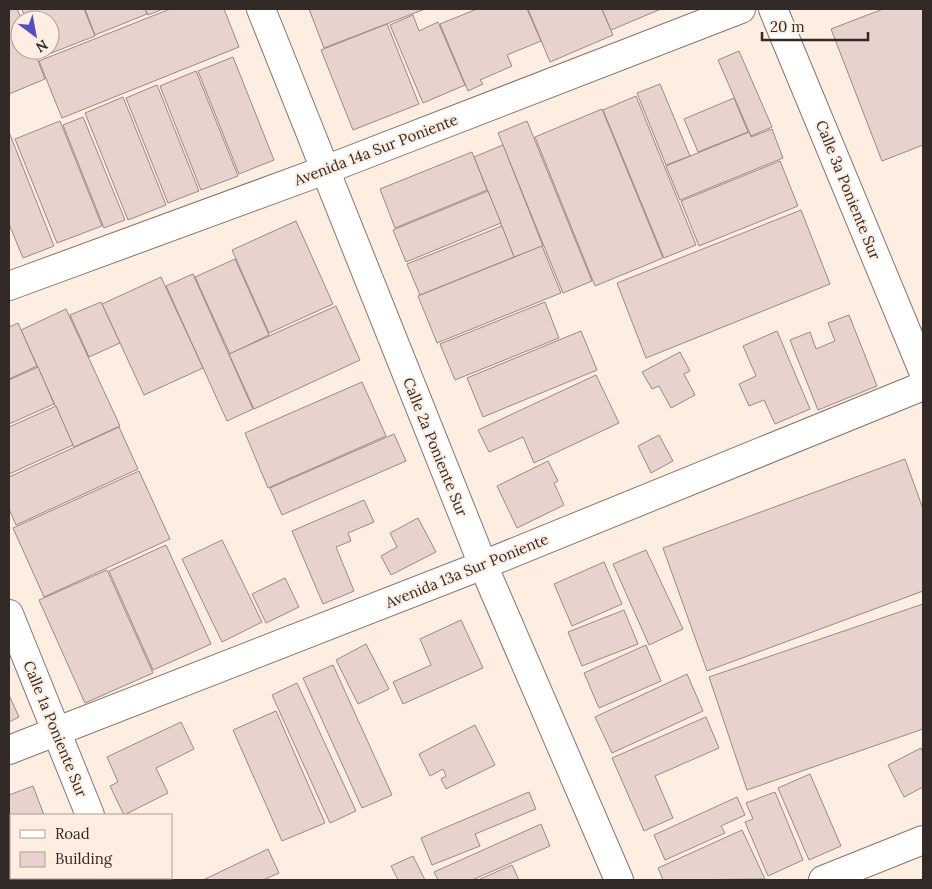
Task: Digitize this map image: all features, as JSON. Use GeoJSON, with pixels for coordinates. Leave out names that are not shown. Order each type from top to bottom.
{"type":"FeatureCollection","features":[{"type":"Feature","properties":{"kind":"street","name":"Calle 2a Poniente Sur"},"geometry":{"type":"LineString","coordinates":[[261,9],[483,565],[619,880]]}},
{"type":"Feature","properties":{"kind":"street","name":"Avenida 14a Sur Poniente"},"geometry":{"type":"LineString","coordinates":[[9,286],[325,170],[741,9]]}},
{"type":"Feature","properties":{"kind":"street","name":"Calle 3a Poniente Sur"},"geometry":{"type":"LineString","coordinates":[[773,9],[923,371]]}},
{"type":"Feature","properties":{"kind":"street","name":"Avenida 13a Sur Poniente"},"geometry":{"type":"LineString","coordinates":[[9,750],[483,565],[923,386]]}},
{"type":"Feature","properties":{"kind":"street","name":"Calle 1a Poniente Sur"},"geometry":{"type":"LineString","coordinates":[[9,614],[90,814]]}},
{"type":"Feature","properties":{"kind":"street"},"geometry":{"type":"LineString","coordinates":[[822,880],[923,840]]}},
{"type":"Feature","properties":{"kind":"building"},"geometry":{"type":"Polygon","coordinates":[[[9,9],[17,9],[10,10],[10,60],[38,60],[45,79],[9,94],[9,9]]]}},
{"type":"Feature","properties":{"kind":"building"},"geometry":{"type":"Polygon","coordinates":[[[84,9],[95,36],[60,50],[60,10],[22,10],[84,9]]]}},
{"type":"Feature","properties":{"kind":"building"},"geometry":{"type":"Polygon","coordinates":[[[85,9],[145,9],[147,14],[95,35],[85,9]]]}},
{"type":"Feature","properties":{"kind":"building"},"geometry":{"type":"Polygon","coordinates":[[[145,9],[163,9],[148,15],[145,9]]]}},
{"type":"Feature","properties":{"kind":"building"},"geometry":{"type":"Polygon","coordinates":[[[170,9],[224,9],[239,47],[62,118],[39,61],[60,60],[60,53],[170,9]]]}},
{"type":"Feature","properties":{"kind":"building"},"geometry":{"type":"Polygon","coordinates":[[[309,9],[425,9],[324,48],[309,9]]]}},
{"type":"Feature","properties":{"kind":"building"},"geometry":{"type":"Polygon","coordinates":[[[477,9],[527,9],[541,41],[507,55],[512,66],[480,80],[483,84],[468,91],[440,24],[477,9]]]}},
{"type":"Feature","properties":{"kind":"building"},"geometry":{"type":"Polygon","coordinates":[[[528,9],[602,9],[613,35],[550,62],[528,9]]]}},
{"type":"Feature","properties":{"kind":"building"},"geometry":{"type":"Polygon","coordinates":[[[602,9],[661,9],[611,30],[602,9]]]}},
{"type":"Feature","properties":{"kind":"building"},"geometry":{"type":"Polygon","coordinates":[[[883,9],[923,9],[923,145],[882,161],[831,29],[883,9]]]}},
{"type":"Feature","properties":{"kind":"building"},"geometry":{"type":"Polygon","coordinates":[[[413,15],[419,31],[438,22],[465,85],[423,103],[390,25],[413,15]]]}},
{"type":"Feature","properties":{"kind":"building"},"geometry":{"type":"Polygon","coordinates":[[[387,24],[419,104],[353,130],[321,50],[387,24]]]}},
{"type":"Feature","properties":{"kind":"building"},"geometry":{"type":"Polygon","coordinates":[[[739,51],[772,127],[751,136],[718,60],[739,51]]]}},
{"type":"Feature","properties":{"kind":"building"},"geometry":{"type":"Polygon","coordinates":[[[233,57],[274,160],[239,174],[198,71],[233,57]]]}},
{"type":"Feature","properties":{"kind":"building"},"geometry":{"type":"Polygon","coordinates":[[[196,71],[238,176],[201,190],[160,86],[196,71]]]}},
{"type":"Feature","properties":{"kind":"building"},"geometry":{"type":"Polygon","coordinates":[[[660,84],[690,156],[666,165],[637,93],[660,84]]]}},
{"type":"Feature","properties":{"kind":"building"},"geometry":{"type":"Polygon","coordinates":[[[157,85],[199,191],[168,203],[126,98],[157,85]]]}},
{"type":"Feature","properties":{"kind":"building"},"geometry":{"type":"Polygon","coordinates":[[[636,96],[696,245],[664,258],[603,110],[636,96]]]}},
{"type":"Feature","properties":{"kind":"building"},"geometry":{"type":"Polygon","coordinates":[[[123,97],[166,205],[128,220],[85,113],[123,97]]]}},
{"type":"Feature","properties":{"kind":"building"},"geometry":{"type":"Polygon","coordinates":[[[734,98],[748,132],[698,152],[684,119],[734,98]]]}},
{"type":"Feature","properties":{"kind":"building"},"geometry":{"type":"Polygon","coordinates":[[[602,109],[663,258],[595,286],[535,137],[602,109]]]}},
{"type":"Feature","properties":{"kind":"building"},"geometry":{"type":"Polygon","coordinates":[[[83,117],[125,220],[104,228],[63,125],[83,117]]]}},
{"type":"Feature","properties":{"kind":"building"},"geometry":{"type":"Polygon","coordinates":[[[60,121],[102,226],[57,243],[15,139],[60,121]]]}},
{"type":"Feature","properties":{"kind":"building"},"geometry":{"type":"Polygon","coordinates":[[[527,121],[592,281],[563,293],[498,133],[527,121]]]}},
{"type":"Feature","properties":{"kind":"building"},"geometry":{"type":"Polygon","coordinates":[[[772,129],[783,158],[680,200],[666,166],[749,132],[751,137],[772,129]]]}},
{"type":"Feature","properties":{"kind":"building"},"geometry":{"type":"Polygon","coordinates":[[[9,132],[54,246],[23,258],[9,224],[9,132]]]}},
{"type":"Feature","properties":{"kind":"building"},"geometry":{"type":"Polygon","coordinates":[[[503,145],[543,246],[514,257],[474,157],[503,145]]]}},
{"type":"Feature","properties":{"kind":"building"},"geometry":{"type":"Polygon","coordinates":[[[472,152],[487,190],[395,228],[380,189],[472,152]]]}},
{"type":"Feature","properties":{"kind":"building"},"geometry":{"type":"Polygon","coordinates":[[[780,161],[798,206],[699,246],[681,201],[780,161]]]}},
{"type":"Feature","properties":{"kind":"building"},"geometry":{"type":"Polygon","coordinates":[[[488,191],[501,223],[406,262],[393,230],[488,191]]]}},
{"type":"Feature","properties":{"kind":"building"},"geometry":{"type":"Polygon","coordinates":[[[801,210],[830,284],[646,358],[617,283],[801,210]]]}},
{"type":"Feature","properties":{"kind":"building"},"geometry":{"type":"Polygon","coordinates":[[[296,221],[333,304],[269,333],[232,250],[296,221]]]}},
{"type":"Feature","properties":{"kind":"building"},"geometry":{"type":"Polygon","coordinates":[[[502,226],[514,257],[420,295],[407,264],[502,226]]]}},
{"type":"Feature","properties":{"kind":"building"},"geometry":{"type":"Polygon","coordinates":[[[542,246],[561,293],[437,343],[418,296],[542,246]]]}},
{"type":"Feature","properties":{"kind":"building"},"geometry":{"type":"Polygon","coordinates":[[[235,259],[269,335],[230,354],[195,277],[235,259]]]}},
{"type":"Feature","properties":{"kind":"building"},"geometry":{"type":"Polygon","coordinates":[[[193,274],[253,409],[227,421],[166,286],[193,274]]]}},
{"type":"Feature","properties":{"kind":"building"},"geometry":{"type":"Polygon","coordinates":[[[161,277],[203,368],[144,395],[102,304],[161,277]]]}},
{"type":"Feature","properties":{"kind":"building"},"geometry":{"type":"Polygon","coordinates":[[[101,302],[120,343],[89,357],[70,315],[101,302]]]}},
{"type":"Feature","properties":{"kind":"building"},"geometry":{"type":"Polygon","coordinates":[[[545,302],[559,338],[455,380],[440,344],[545,302]]]}},
{"type":"Feature","properties":{"kind":"building"},"geometry":{"type":"Polygon","coordinates":[[[336,306],[360,360],[254,409],[229,354],[336,306]]]}},
{"type":"Feature","properties":{"kind":"building"},"geometry":{"type":"Polygon","coordinates":[[[66,309],[120,426],[74,447],[21,330],[66,309]]]}},
{"type":"Feature","properties":{"kind":"building"},"geometry":{"type":"Polygon","coordinates":[[[849,315],[877,386],[818,410],[790,340],[810,332],[816,349],[835,341],[828,323],[849,315]]]}},
{"type":"Feature","properties":{"kind":"building"},"geometry":{"type":"Polygon","coordinates":[[[18,323],[37,366],[9,379],[9,327],[18,323]]]}},
{"type":"Feature","properties":{"kind":"building"},"geometry":{"type":"Polygon","coordinates":[[[581,331],[597,370],[483,417],[467,378],[581,331]]]}},
{"type":"Feature","properties":{"kind":"building"},"geometry":{"type":"Polygon","coordinates":[[[777,331],[810,409],[775,424],[764,400],[749,406],[739,384],[756,376],[743,346],[777,331]]]}},
{"type":"Feature","properties":{"kind":"building"},"geometry":{"type":"Polygon","coordinates":[[[680,352],[690,371],[684,374],[695,395],[671,408],[659,386],[652,389],[642,372],[680,352]]]}},
{"type":"Feature","properties":{"kind":"building"},"geometry":{"type":"Polygon","coordinates":[[[38,367],[54,404],[9,424],[9,380],[38,367]]]}},
{"type":"Feature","properties":{"kind":"building"},"geometry":{"type":"Polygon","coordinates":[[[596,375],[619,423],[534,463],[523,437],[489,452],[478,430],[596,375]]]}},
{"type":"Feature","properties":{"kind":"building"},"geometry":{"type":"Polygon","coordinates":[[[362,382],[386,436],[268,488],[245,433],[362,382]]]}},
{"type":"Feature","properties":{"kind":"building"},"geometry":{"type":"Polygon","coordinates":[[[56,406],[73,445],[9,474],[9,427],[56,406]]]}},
{"type":"Feature","properties":{"kind":"building"},"geometry":{"type":"Polygon","coordinates":[[[119,427],[138,469],[16,525],[9,509],[9,477],[119,427]]]}},
{"type":"Feature","properties":{"kind":"building"},"geometry":{"type":"Polygon","coordinates":[[[394,434],[406,461],[282,515],[270,488],[394,434]]]}},
{"type":"Feature","properties":{"kind":"building"},"geometry":{"type":"Polygon","coordinates":[[[659,435],[673,461],[651,473],[638,446],[659,435]]]}},
{"type":"Feature","properties":{"kind":"building"},"geometry":{"type":"Polygon","coordinates":[[[905,459],[923,509],[923,591],[707,671],[663,548],[905,459]]]}},
{"type":"Feature","properties":{"kind":"building"},"geometry":{"type":"Polygon","coordinates":[[[548,461],[558,481],[554,483],[564,505],[517,528],[497,486],[548,461]]]}},
{"type":"Feature","properties":{"kind":"building"},"geometry":{"type":"Polygon","coordinates":[[[139,471],[170,539],[44,597],[13,528],[139,471]]]}},
{"type":"Feature","properties":{"kind":"building"},"geometry":{"type":"Polygon","coordinates":[[[364,500],[374,522],[348,533],[351,541],[336,547],[354,591],[323,604],[292,531],[364,500]]]}},
{"type":"Feature","properties":{"kind":"building"},"geometry":{"type":"Polygon","coordinates":[[[418,518],[436,552],[391,575],[381,556],[397,547],[390,533],[418,518]]]}},
{"type":"Feature","properties":{"kind":"building"},"geometry":{"type":"Polygon","coordinates":[[[222,540],[262,622],[222,642],[182,559],[222,540]]]}},
{"type":"Feature","properties":{"kind":"building"},"geometry":{"type":"Polygon","coordinates":[[[166,545],[211,644],[153,670],[109,571],[166,545]]]}},
{"type":"Feature","properties":{"kind":"building"},"geometry":{"type":"Polygon","coordinates":[[[646,550],[683,629],[649,645],[613,564],[646,550]]]}},
{"type":"Feature","properties":{"kind":"building"},"geometry":{"type":"Polygon","coordinates":[[[604,562],[622,604],[572,626],[554,584],[604,562]]]}},
{"type":"Feature","properties":{"kind":"building"},"geometry":{"type":"Polygon","coordinates":[[[107,570],[153,673],[85,703],[39,600],[107,570]]]}},
{"type":"Feature","properties":{"kind":"building"},"geometry":{"type":"Polygon","coordinates":[[[285,578],[299,607],[266,623],[252,594],[285,578]]]}},
{"type":"Feature","properties":{"kind":"building"},"geometry":{"type":"Polygon","coordinates":[[[923,604],[923,729],[747,790],[709,677],[923,604]]]}},
{"type":"Feature","properties":{"kind":"building"},"geometry":{"type":"Polygon","coordinates":[[[624,610],[638,644],[582,666],[568,632],[624,610]]]}},
{"type":"Feature","properties":{"kind":"building"},"geometry":{"type":"Polygon","coordinates":[[[461,620],[483,668],[403,704],[393,682],[431,665],[420,639],[461,620]]]}},
{"type":"Feature","properties":{"kind":"building"},"geometry":{"type":"Polygon","coordinates":[[[366,644],[389,689],[358,704],[336,660],[366,644]]]}},
{"type":"Feature","properties":{"kind":"building"},"geometry":{"type":"Polygon","coordinates":[[[646,645],[661,681],[599,708],[584,673],[646,645]]]}},
{"type":"Feature","properties":{"kind":"building"},"geometry":{"type":"Polygon","coordinates":[[[333,665],[392,795],[362,808],[303,678],[333,665]]]}},
{"type":"Feature","properties":{"kind":"building"},"geometry":{"type":"Polygon","coordinates":[[[687,674],[703,711],[612,753],[595,717],[687,674]]]}},
{"type":"Feature","properties":{"kind":"building"},"geometry":{"type":"Polygon","coordinates":[[[297,683],[356,811],[330,823],[272,695],[297,683]]]}},
{"type":"Feature","properties":{"kind":"building"},"geometry":{"type":"Polygon","coordinates":[[[9,695],[19,717],[9,722],[9,695]]]}},
{"type":"Feature","properties":{"kind":"building"},"geometry":{"type":"Polygon","coordinates":[[[276,711],[325,823],[282,841],[233,730],[276,711]]]}},
{"type":"Feature","properties":{"kind":"building"},"geometry":{"type":"Polygon","coordinates":[[[706,717],[719,748],[655,776],[673,818],[644,831],[612,758],[706,717]]]}},
{"type":"Feature","properties":{"kind":"building"},"geometry":{"type":"Polygon","coordinates":[[[181,722],[194,749],[156,768],[168,793],[126,814],[124,814],[110,786],[118,782],[107,757],[181,722]]]}},
{"type":"Feature","properties":{"kind":"building"},"geometry":{"type":"Polygon","coordinates":[[[475,725],[495,765],[446,789],[441,779],[446,776],[443,769],[430,776],[419,754],[475,725]]]}},
{"type":"Feature","properties":{"kind":"building"},"geometry":{"type":"Polygon","coordinates":[[[921,748],[923,753],[923,787],[904,797],[888,765],[921,748]]]}},
{"type":"Feature","properties":{"kind":"building"},"geometry":{"type":"Polygon","coordinates":[[[810,774],[841,846],[809,860],[778,788],[810,774]]]}},
{"type":"Feature","properties":{"kind":"building"},"geometry":{"type":"Polygon","coordinates":[[[33,786],[44,814],[10,814],[9,861],[9,795],[33,786]]]}},
{"type":"Feature","properties":{"kind":"building"},"geometry":{"type":"Polygon","coordinates":[[[529,792],[536,809],[475,834],[480,846],[432,865],[421,838],[529,792]]]}},
{"type":"Feature","properties":{"kind":"building"},"geometry":{"type":"Polygon","coordinates":[[[775,792],[803,860],[768,876],[745,822],[753,819],[746,803],[775,792]]]}},
{"type":"Feature","properties":{"kind":"building"},"geometry":{"type":"Polygon","coordinates":[[[737,797],[745,815],[721,826],[725,833],[665,860],[654,835],[737,797]]]}},
{"type":"Feature","properties":{"kind":"building"},"geometry":{"type":"Polygon","coordinates":[[[541,824],[550,846],[472,880],[438,880],[434,872],[541,824]]]}},
{"type":"Feature","properties":{"kind":"building"},"geometry":{"type":"Polygon","coordinates":[[[742,830],[765,879],[663,880],[658,868],[742,830]]]}},
{"type":"Feature","properties":{"kind":"building"},"geometry":{"type":"Polygon","coordinates":[[[268,849],[279,873],[263,880],[203,880],[268,849]]]}},
{"type":"Feature","properties":{"kind":"building"},"geometry":{"type":"Polygon","coordinates":[[[413,856],[425,880],[398,880],[391,866],[413,856]]]}},
{"type":"Feature","properties":{"kind":"building"},"geometry":{"type":"Polygon","coordinates":[[[512,865],[519,880],[478,880],[512,865]]]}},
{"type":"Feature","properties":{"kind":"building"},"geometry":{"type":"Polygon","coordinates":[[[9,868],[10,879],[71,879],[9,880],[9,868]]]}}]}
